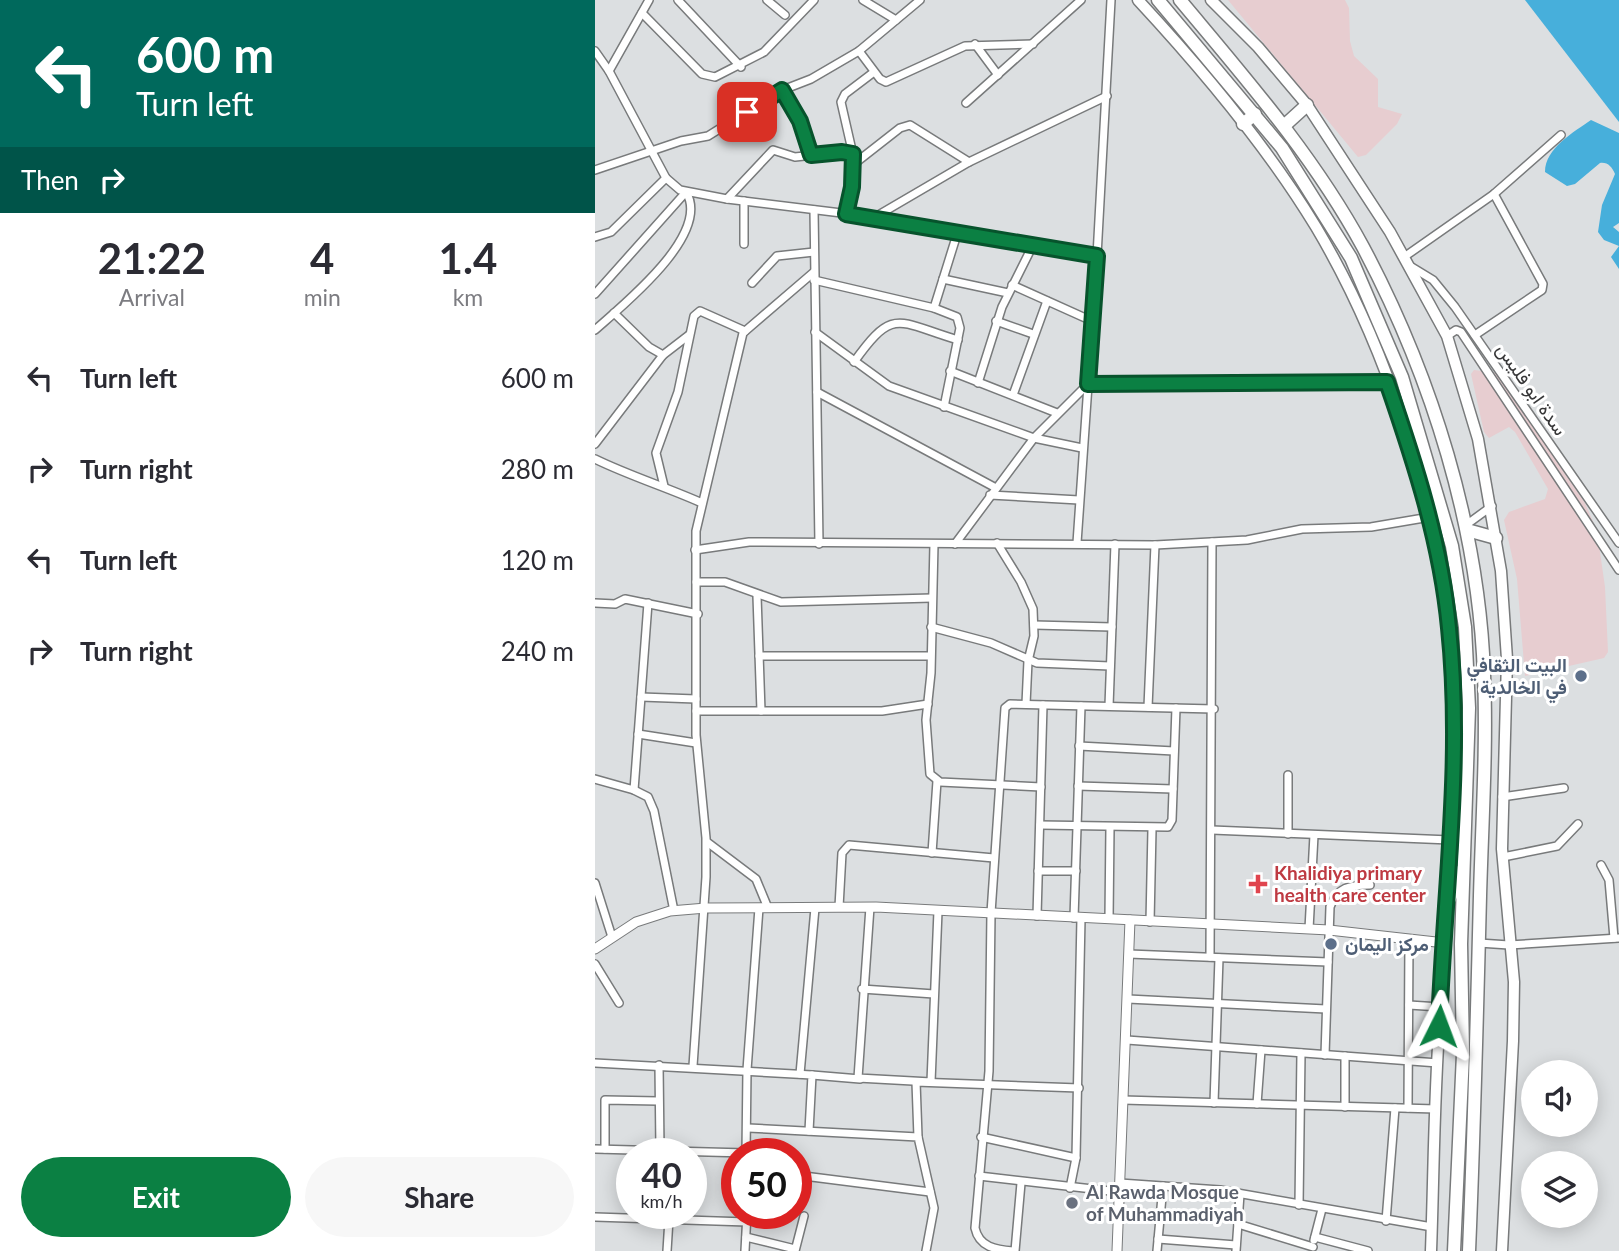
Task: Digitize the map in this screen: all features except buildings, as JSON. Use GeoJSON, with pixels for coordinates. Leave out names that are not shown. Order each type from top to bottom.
{"type":"FeatureCollection","features":[{"type":"Feature","properties":{"kind":"highway"},"geometry":{"type":"LineString","coordinates":[[1158,0],[1255,114],[1307,183],[1356,267],[1387,336],[1431,467],[1460,586],[1469,709],[1461,944],[1463,1054],[1454,1251]]}},
{"type":"Feature","properties":{"kind":"highway"},"geometry":{"type":"LineString","coordinates":[[1180,0],[1285,125],[1356,234],[1403,330],[1430,401],[1466,528],[1479,613],[1485,710],[1469,1251]]}},
{"type":"Feature","properties":{"kind":"highway"},"geometry":{"type":"LineString","coordinates":[[1285,125],[1307,105]]}},
{"type":"Feature","properties":{"kind":"highway"},"geometry":{"type":"LineString","coordinates":[[1243,124],[1255,114]]}},
{"type":"Feature","properties":{"kind":"highway"},"geometry":{"type":"LineString","coordinates":[[1417,469],[1431,467]]}},
{"type":"Feature","properties":{"kind":"highway"},"geometry":{"type":"LineString","coordinates":[[1466,528],[1496,538]]}},
{"type":"Feature","properties":{"kind":"highway"},"geometry":{"type":"LineString","coordinates":[[1469,709],[1485,710]]}},
{"type":"Feature","properties":{"kind":"highway"},"geometry":{"type":"LineString","coordinates":[[1447,906],[1465,861]]}},
{"type":"Feature","properties":{"kind":"main road"},"geometry":{"type":"LineString","coordinates":[[1138,0],[1243,124],[1294,192],[1321,237],[1356,303],[1387,382],[1417,469],[1430,517],[1444,587],[1453,667],[1454,751],[1440,1007],[1431,1251]]}},
{"type":"Feature","properties":{"kind":"main road"},"geometry":{"type":"LineString","coordinates":[[1211,0],[1258,47],[1307,105],[1363,189],[1447,335],[1478,439],[1492,506],[1507,659],[1503,857],[1514,982],[1502,1251]]}},
{"type":"Feature","properties":{"kind":"street"},"geometry":{"type":"LineString","coordinates":[[609,71],[649,0]]}},
{"type":"Feature","properties":{"kind":"street"},"geometry":{"type":"LineString","coordinates":[[678,0],[741,67]]}},
{"type":"Feature","properties":{"kind":"street"},"geometry":{"type":"LineString","coordinates":[[767,0],[785,15]]}},
{"type":"Feature","properties":{"kind":"street"},"geometry":{"type":"LineString","coordinates":[[642,13],[705,76],[715,78],[741,67],[771,46],[814,0]]}},
{"type":"Feature","properties":{"kind":"street"},"geometry":{"type":"LineString","coordinates":[[863,0],[896,20]]}},
{"type":"Feature","properties":{"kind":"street"},"geometry":{"type":"LineString","coordinates":[[595,170],[622,164],[650,151],[708,136],[782,90],[811,79],[859,51],[920,0]]}},
{"type":"Feature","properties":{"kind":"street"},"geometry":{"type":"LineString","coordinates":[[966,103],[1081,0]]}},
{"type":"Feature","properties":{"kind":"street"},"geometry":{"type":"LineString","coordinates":[[1077,543],[1111,0]]}},
{"type":"Feature","properties":{"kind":"street"},"geometry":{"type":"LineString","coordinates":[[859,51],[874,72],[883,81],[889,81],[955,49],[975,44],[1033,44]]}},
{"type":"Feature","properties":{"kind":"street"},"geometry":{"type":"LineString","coordinates":[[975,44],[998,75]]}},
{"type":"Feature","properties":{"kind":"street"},"geometry":{"type":"LineString","coordinates":[[595,51],[609,71],[666,178],[686,191],[727,199],[874,217],[1097,256]]}},
{"type":"Feature","properties":{"kind":"street"},"geometry":{"type":"LineString","coordinates":[[846,214],[854,164],[841,102],[845,94],[874,72]]}},
{"type":"Feature","properties":{"kind":"street"},"geometry":{"type":"LineString","coordinates":[[782,90],[800,121],[811,155]]}},
{"type":"Feature","properties":{"kind":"street"},"geometry":{"type":"LineString","coordinates":[[874,217],[969,162],[1107,96]]}},
{"type":"Feature","properties":{"kind":"street"},"geometry":{"type":"LineString","coordinates":[[854,164],[900,128],[910,125],[969,162]]}},
{"type":"Feature","properties":{"kind":"street"},"geometry":{"type":"LineString","coordinates":[[1406,261],[1494,194],[1562,135]]}},
{"type":"Feature","properties":{"kind":"street"},"geometry":{"type":"LineString","coordinates":[[727,199],[773,150],[795,156],[842,152],[853,154]]}},
{"type":"Feature","properties":{"kind":"street"},"geometry":{"type":"LineString","coordinates":[[595,237],[611,232],[666,178]]}},
{"type":"Feature","properties":{"kind":"street"},"geometry":{"type":"LineString","coordinates":[[595,294],[686,191]]}},
{"type":"Feature","properties":{"kind":"street"},"geometry":{"type":"LineString","coordinates":[[595,330],[649,280],[678,246],[691,208],[686,191]]}},
{"type":"Feature","properties":{"kind":"street"},"geometry":{"type":"LineString","coordinates":[[1475,335],[1542,290],[1543,284],[1494,194]]}},
{"type":"Feature","properties":{"kind":"street"},"geometry":{"type":"LineString","coordinates":[[744,201],[744,244]]}},
{"type":"Feature","properties":{"kind":"street"},"geometry":{"type":"LineString","coordinates":[[814,210],[819,544]]}},
{"type":"Feature","properties":{"kind":"street"},"geometry":{"type":"LineString","coordinates":[[934,308],[958,231]]}},
{"type":"Feature","properties":{"kind":"street"},"geometry":{"type":"LineString","coordinates":[[978,383],[996,321],[1034,243]]}},
{"type":"Feature","properties":{"kind":"street"},"geometry":{"type":"LineString","coordinates":[[752,283],[777,256],[814,252]]}},
{"type":"Feature","properties":{"kind":"street","name":"سدة ابو فليس"},"geometry":{"type":"LineString","coordinates":[[1406,261],[1433,279],[1619,543]]}},
{"type":"Feature","properties":{"kind":"street"},"geometry":{"type":"LineString","coordinates":[[814,276],[934,308],[958,320],[958,340],[944,407]]}},
{"type":"Feature","properties":{"kind":"street"},"geometry":{"type":"LineString","coordinates":[[693,1066],[706,908],[706,842],[696,743],[698,614],[695,550],[702,503],[745,331],[814,276]]}},
{"type":"Feature","properties":{"kind":"street"},"geometry":{"type":"LineString","coordinates":[[943,279],[1010,289],[1047,301],[1092,321]]}},
{"type":"Feature","properties":{"kind":"street"},"geometry":{"type":"LineString","coordinates":[[1013,395],[1047,301]]}},
{"type":"Feature","properties":{"kind":"street"},"geometry":{"type":"LineString","coordinates":[[664,486],[656,453],[678,392],[694,316],[703,311],[745,331]]}},
{"type":"Feature","properties":{"kind":"street"},"geometry":{"type":"LineString","coordinates":[[614,313],[649,346],[663,355]]}},
{"type":"Feature","properties":{"kind":"street"},"geometry":{"type":"LineString","coordinates":[[996,321],[1033,334]]}},
{"type":"Feature","properties":{"kind":"street"},"geometry":{"type":"LineString","coordinates":[[853,362],[876,332],[890,323],[901,323],[958,340]]}},
{"type":"Feature","properties":{"kind":"street","name":"سدة ابو فليس"},"geometry":{"type":"LineString","coordinates":[[1447,335],[1456,330],[1461,332],[1619,570]]}},
{"type":"Feature","properties":{"kind":"street"},"geometry":{"type":"LineString","coordinates":[[815,332],[889,386],[1034,438],[1082,448]]}},
{"type":"Feature","properties":{"kind":"street"},"geometry":{"type":"LineString","coordinates":[[595,444],[663,355],[689,335]]}},
{"type":"Feature","properties":{"kind":"street"},"geometry":{"type":"LineString","coordinates":[[950,371],[1057,413]]}},
{"type":"Feature","properties":{"kind":"street"},"geometry":{"type":"LineString","coordinates":[[954,544],[1034,438],[1088,384],[1387,382]]}},
{"type":"Feature","properties":{"kind":"street"},"geometry":{"type":"LineString","coordinates":[[817,392],[996,488]]}},
{"type":"Feature","properties":{"kind":"street"},"geometry":{"type":"LineString","coordinates":[[595,459],[628,476],[664,486],[702,503]]}},
{"type":"Feature","properties":{"kind":"street"},"geometry":{"type":"LineString","coordinates":[[990,495],[1079,500]]}},
{"type":"Feature","properties":{"kind":"street"},"geometry":{"type":"LineString","coordinates":[[1466,528],[1492,506]]}},
{"type":"Feature","properties":{"kind":"street"},"geometry":{"type":"LineString","coordinates":[[695,550],[749,542],[1154,545],[1256,538],[1302,529],[1371,527],[1430,517]]}},
{"type":"Feature","properties":{"kind":"street"},"geometry":{"type":"LineString","coordinates":[[1210,957],[1214,709],[1212,542]]}},
{"type":"Feature","properties":{"kind":"street"},"geometry":{"type":"LineString","coordinates":[[997,543],[1030,598],[1034,625],[1028,661],[1026,704]]}},
{"type":"Feature","properties":{"kind":"street"},"geometry":{"type":"LineString","coordinates":[[932,853],[936,781],[929,771],[925,735],[934,544]]}},
{"type":"Feature","properties":{"kind":"street"},"geometry":{"type":"LineString","coordinates":[[1109,706],[1115,544]]}},
{"type":"Feature","properties":{"kind":"street"},"geometry":{"type":"LineString","coordinates":[[1148,708],[1154,545]]}},
{"type":"Feature","properties":{"kind":"street"},"geometry":{"type":"LineString","coordinates":[[696,582],[725,582],[757,596],[781,602],[932,598]]}},
{"type":"Feature","properties":{"kind":"street"},"geometry":{"type":"LineString","coordinates":[[757,596],[761,711]]}},
{"type":"Feature","properties":{"kind":"street"},"geometry":{"type":"LineString","coordinates":[[595,603],[615,604],[625,599],[698,614]]}},
{"type":"Feature","properties":{"kind":"street"},"geometry":{"type":"LineString","coordinates":[[633,790],[648,603]]}},
{"type":"Feature","properties":{"kind":"street"},"geometry":{"type":"LineString","coordinates":[[1034,625],[1112,627]]}},
{"type":"Feature","properties":{"kind":"street"},"geometry":{"type":"LineString","coordinates":[[931,627],[991,643],[1028,661],[1110,666]]}},
{"type":"Feature","properties":{"kind":"street"},"geometry":{"type":"LineString","coordinates":[[759,656],[930,656]]}},
{"type":"Feature","properties":{"kind":"street"},"geometry":{"type":"LineString","coordinates":[[641,697],[696,699]]}},
{"type":"Feature","properties":{"kind":"street"},"geometry":{"type":"LineString","coordinates":[[696,711],[882,711],[927,704]]}},
{"type":"Feature","properties":{"kind":"street"},"geometry":{"type":"LineString","coordinates":[[1021,1183],[1014,1251],[989,1246],[975,1232],[992,1018],[991,913],[1005,708],[1008,704],[1026,704],[1214,709]]}},
{"type":"Feature","properties":{"kind":"street"},"geometry":{"type":"LineString","coordinates":[[1037,916],[1043,705]]}},
{"type":"Feature","properties":{"kind":"street"},"geometry":{"type":"LineString","coordinates":[[1070,1188],[1076,1158],[1079,1088],[1076,871],[1081,706]]}},
{"type":"Feature","properties":{"kind":"street"},"geometry":{"type":"LineString","coordinates":[[1040,825],[1165,829],[1171,824],[1176,708]]}},
{"type":"Feature","properties":{"kind":"street"},"geometry":{"type":"LineString","coordinates":[[638,734],[696,743]]}},
{"type":"Feature","properties":{"kind":"street"},"geometry":{"type":"LineString","coordinates":[[1079,746],[1174,751]]}},
{"type":"Feature","properties":{"kind":"street"},"geometry":{"type":"LineString","coordinates":[[1288,775],[1288,834]]}},
{"type":"Feature","properties":{"kind":"street"},"geometry":{"type":"LineString","coordinates":[[595,779],[648,797],[654,811],[674,911]]}},
{"type":"Feature","properties":{"kind":"street"},"geometry":{"type":"LineString","coordinates":[[936,781],[1041,787]]}},
{"type":"Feature","properties":{"kind":"street"},"geometry":{"type":"LineString","coordinates":[[1078,786],[1173,789]]}},
{"type":"Feature","properties":{"kind":"street"},"geometry":{"type":"LineString","coordinates":[[1503,797],[1564,788]]}},
{"type":"Feature","properties":{"kind":"street"},"geometry":{"type":"LineString","coordinates":[[1503,857],[1557,846],[1579,824]]}},
{"type":"Feature","properties":{"kind":"street"},"geometry":{"type":"LineString","coordinates":[[1109,919],[1110,827]]}},
{"type":"Feature","properties":{"kind":"street"},"geometry":{"type":"LineString","coordinates":[[1150,922],[1152,829]]}},
{"type":"Feature","properties":{"kind":"street"},"geometry":{"type":"LineString","coordinates":[[1212,830],[1450,840]]}},
{"type":"Feature","properties":{"kind":"street"},"geometry":{"type":"LineString","coordinates":[[1310,929],[1314,835]]}},
{"type":"Feature","properties":{"kind":"street"},"geometry":{"type":"LineString","coordinates":[[706,842],[751,874],[761,886],[763,908],[747,1070],[747,1138]]}},
{"type":"Feature","properties":{"kind":"street"},"geometry":{"type":"LineString","coordinates":[[839,907],[842,853],[846,847],[857,844],[994,858]]}},
{"type":"Feature","properties":{"kind":"street"},"geometry":{"type":"LineString","coordinates":[[1479,943],[1509,945],[1616,938],[1609,880],[1601,865]]}},
{"type":"Feature","properties":{"kind":"street"},"geometry":{"type":"LineString","coordinates":[[1038,872],[1076,871]]}},
{"type":"Feature","properties":{"kind":"street"},"geometry":{"type":"LineString","coordinates":[[595,883],[612,937]]}},
{"type":"Feature","properties":{"kind":"street"},"geometry":{"type":"LineString","coordinates":[[1325,1055],[1330,907],[1334,898],[1348,885],[1370,885]]}},
{"type":"Feature","properties":{"kind":"street"},"geometry":{"type":"LineString","coordinates":[[595,949],[636,922],[674,911],[706,908],[839,907],[1329,930],[1445,943]]}},
{"type":"Feature","properties":{"kind":"street"},"geometry":{"type":"LineString","coordinates":[[858,1078],[862,989],[870,907]]}},
{"type":"Feature","properties":{"kind":"street"},"geometry":{"type":"LineString","coordinates":[[800,1074],[815,908]]}},
{"type":"Feature","properties":{"kind":"street"},"geometry":{"type":"LineString","coordinates":[[931,1082],[937,911]]}},
{"type":"Feature","properties":{"kind":"street"},"geometry":{"type":"LineString","coordinates":[[1117,1251],[1130,920]]}},
{"type":"Feature","properties":{"kind":"street"},"geometry":{"type":"LineString","coordinates":[[1408,1108],[1409,940]]}},
{"type":"Feature","properties":{"kind":"street"},"geometry":{"type":"LineString","coordinates":[[1129,954],[1328,962]]}},
{"type":"Feature","properties":{"kind":"street"},"geometry":{"type":"LineString","coordinates":[[1214,1103],[1219,958]]}},
{"type":"Feature","properties":{"kind":"street"},"geometry":{"type":"LineString","coordinates":[[595,964],[619,1003]]}},
{"type":"Feature","properties":{"kind":"street"},"geometry":{"type":"LineString","coordinates":[[862,989],[934,994]]}},
{"type":"Feature","properties":{"kind":"street"},"geometry":{"type":"LineString","coordinates":[[1128,999],[1327,1009]]}},
{"type":"Feature","properties":{"kind":"street"},"geometry":{"type":"LineString","coordinates":[[1409,1005],[1440,1007]]}},
{"type":"Feature","properties":{"kind":"street"},"geometry":{"type":"LineString","coordinates":[[1126,1040],[1438,1063]]}},
{"type":"Feature","properties":{"kind":"street"},"geometry":{"type":"LineString","coordinates":[[1257,1104],[1261,1050]]}},
{"type":"Feature","properties":{"kind":"street"},"geometry":{"type":"LineString","coordinates":[[1299,1205],[1301,1053]]}},
{"type":"Feature","properties":{"kind":"street"},"geometry":{"type":"LineString","coordinates":[[1345,1056],[1345,1107]]}},
{"type":"Feature","properties":{"kind":"street"},"geometry":{"type":"LineString","coordinates":[[595,1063],[693,1066],[916,1082],[1079,1088]]}},
{"type":"Feature","properties":{"kind":"street"},"geometry":{"type":"LineString","coordinates":[[659,1065],[660,1138]]}},
{"type":"Feature","properties":{"kind":"street"},"geometry":{"type":"LineString","coordinates":[[809,1131],[812,1075]]}},
{"type":"Feature","properties":{"kind":"street"},"geometry":{"type":"LineString","coordinates":[[858,1078],[931,1082]]}},
{"type":"Feature","properties":{"kind":"street"},"geometry":{"type":"LineString","coordinates":[[916,1082],[918,1138],[934,1208],[926,1251]]}},
{"type":"Feature","properties":{"kind":"street"},"geometry":{"type":"LineString","coordinates":[[605,1149],[605,1100],[658,1101]]}},
{"type":"Feature","properties":{"kind":"street"},"geometry":{"type":"LineString","coordinates":[[1123,1100],[1436,1109]]}},
{"type":"Feature","properties":{"kind":"street"},"geometry":{"type":"LineString","coordinates":[[1386,1221],[1395,1108]]}},
{"type":"Feature","properties":{"kind":"street"},"geometry":{"type":"LineString","coordinates":[[748,1128],[918,1138]]}},
{"type":"Feature","properties":{"kind":"street"},"geometry":{"type":"LineString","coordinates":[[981,1137],[1076,1158]]}},
{"type":"Feature","properties":{"kind":"street"},"geometry":{"type":"LineString","coordinates":[[595,1149],[616,1149]]}},
{"type":"Feature","properties":{"kind":"street"},"geometry":{"type":"LineString","coordinates":[[979,1176],[1070,1188],[1163,1186],[1240,1194],[1431,1227]]}},
{"type":"Feature","properties":{"kind":"street"},"geometry":{"type":"LineString","coordinates":[[812,1177],[930,1192]]}},
{"type":"Feature","properties":{"kind":"street"},"geometry":{"type":"LineString","coordinates":[[1157,1251],[1163,1186]]}},
{"type":"Feature","properties":{"kind":"street"},"geometry":{"type":"LineString","coordinates":[[1158,1239],[1236,1248],[1240,1194]]}},
{"type":"Feature","properties":{"kind":"street"},"geometry":{"type":"LineString","coordinates":[[1238,1224],[1312,1249],[1322,1209]]}},
{"type":"Feature","properties":{"kind":"street"},"geometry":{"type":"LineString","coordinates":[[595,1217],[616,1218]]}},
{"type":"Feature","properties":{"kind":"street"},"geometry":{"type":"LineString","coordinates":[[667,1251],[668,1229]]}},
{"type":"Feature","properties":{"kind":"street"},"geometry":{"type":"LineString","coordinates":[[745,1251],[747,1229]]}},
{"type":"Feature","properties":{"kind":"street"},"geometry":{"type":"LineString","coordinates":[[746,1237],[795,1250],[801,1229]]}},
{"type":"Feature","properties":{"kind":"street"},"geometry":{"type":"LineString","coordinates":[[1315,1237],[1368,1251]]}},
{"type":"Feature","properties":{"kind":"shaded area"},"geometry":{"type":"Polygon","coordinates":[[[1228,0],[1345,0],[1349,8],[1350,41],[1354,56],[1378,79],[1378,107],[1402,114],[1397,124],[1366,155],[1358,157],[1228,0]]]}},
{"type":"Feature","properties":{"kind":"shaded area"},"geometry":{"type":"Polygon","coordinates":[[[1474,370],[1497,373],[1585,503],[1597,531],[1605,587],[1608,652],[1604,658],[1525,676],[1517,579],[1504,520],[1509,512],[1545,499],[1548,489],[1515,432],[1509,427],[1489,438],[1484,432],[1471,374],[1474,370]]]}},
{"type":"Feature","properties":{"kind":"water"},"geometry":{"type":"Polygon","coordinates":[[[1525,0],[1619,0],[1619,122],[1525,0]]]}},
{"type":"Feature","properties":{"kind":"water"},"geometry":{"type":"Polygon","coordinates":[[[1591,120],[1619,133],[1619,223],[1613,227],[1619,232],[1619,246],[1604,240],[1598,232],[1602,205],[1615,174],[1613,169],[1600,163],[1575,184],[1567,186],[1545,172],[1546,163],[1555,148],[1591,120]]]}},
{"type":"Feature","properties":{"kind":"water"},"geometry":{"type":"Polygon","coordinates":[[[1619,246],[1619,269],[1611,257],[1619,246]]]}},
{"type":"Feature","properties":{"kind":"place","name":"البيت الثقافي في الخالدية"},"geometry":{"type":"Point","coordinates":[1581,676]}},
{"type":"Feature","properties":{"kind":"place","name":"Khalidiya primary health care center"},"geometry":{"type":"Point","coordinates":[1258,884]}},
{"type":"Feature","properties":{"kind":"place","name":"مركز اليمان"},"geometry":{"type":"Point","coordinates":[1331,944]}},
{"type":"Feature","properties":{"kind":"place","name":"Al Rawda Mosque of Muhammadiyah"},"geometry":{"type":"Point","coordinates":[1072,1203]}},
{"type":"Feature","properties":{"kind":"route"},"geometry":{"type":"LineString","coordinates":[[747,112],[782,90],[806,134],[811,155],[842,152],[853,154],[854,170],[846,214],[1034,243],[1097,256],[1088,384],[1387,382],[1417,469],[1437,547],[1453,667],[1453,796],[1439,1026]]}}]}
